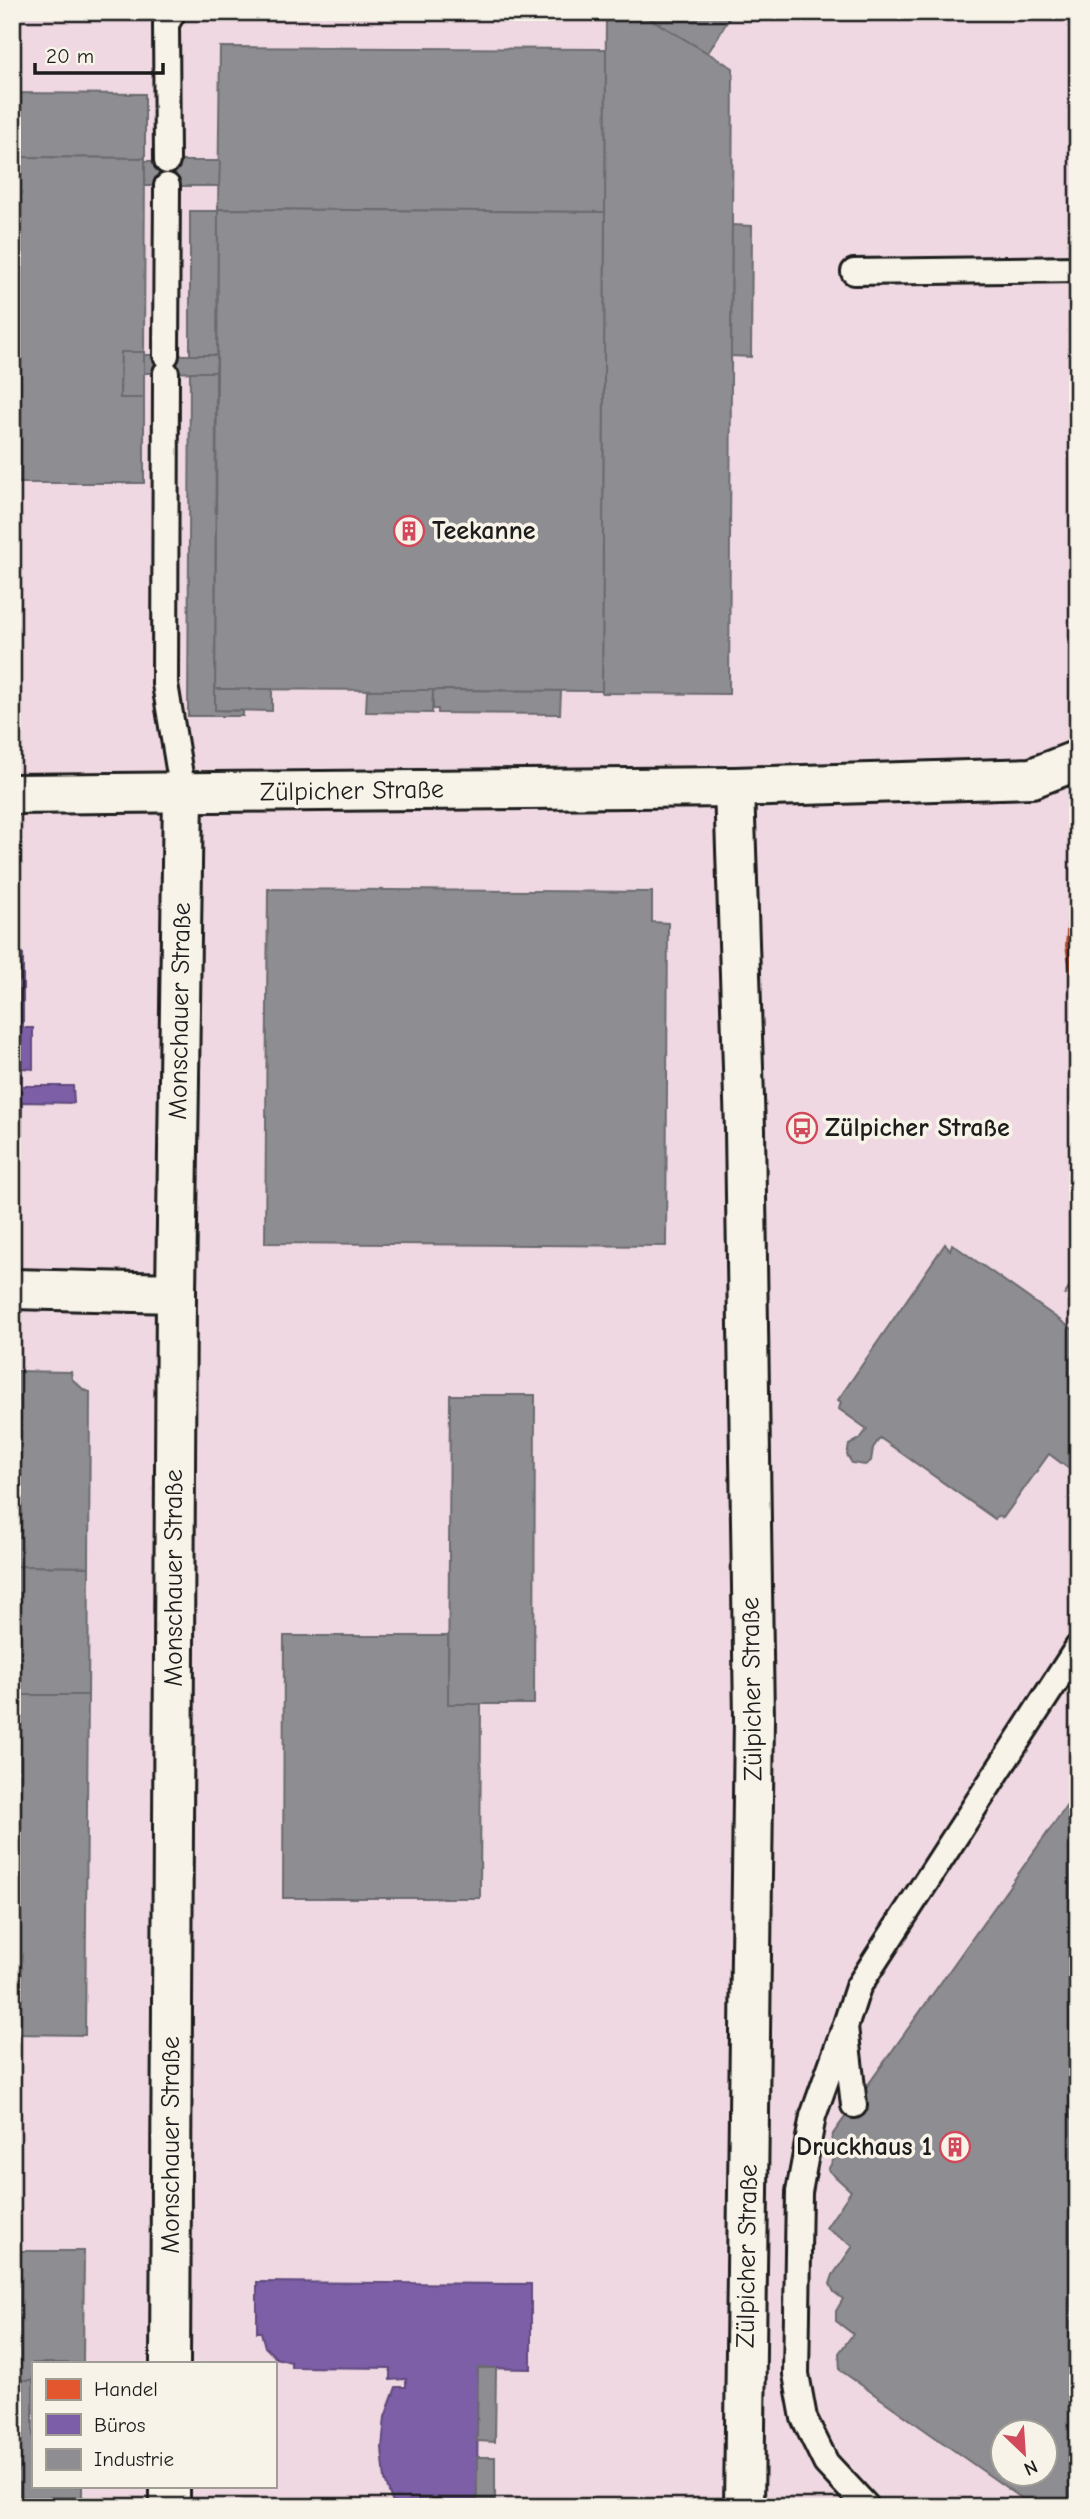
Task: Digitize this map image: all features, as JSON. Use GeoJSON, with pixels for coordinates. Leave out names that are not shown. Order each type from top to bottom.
{"type":"FeatureCollection","features":[{"type":"Feature","properties":{"kind":"street","name":"Zülpicher Straße"},"geometry":{"type":"LineString","coordinates":[[12,794],[734,787],[1031,778],[1078,760]]}},
{"type":"Feature","properties":{"kind":"street","name":"Zülpicher Straße"},"geometry":{"type":"LineString","coordinates":[[734,787],[746,1130],[754,1718],[744,2507]]}},
{"type":"Feature","properties":{"kind":"street","name":"Monschauer Straße"},"geometry":{"type":"LineString","coordinates":[[170,2362],[176,1293],[183,793]]}},
{"type":"Feature","properties":{"kind":"street"},"geometry":{"type":"LineString","coordinates":[[12,1290],[176,1293]]}},
{"type":"Feature","properties":{"kind":"street"},"geometry":{"type":"LineString","coordinates":[[170,2488],[170,2507]]}},
{"type":"Feature","properties":{"kind":"lane"},"geometry":{"type":"LineString","coordinates":[[167,161],[166,24],[173,12]]}},
{"type":"Feature","properties":{"kind":"lane"},"geometry":{"type":"LineString","coordinates":[[167,186],[165,684],[183,793]]}},
{"type":"Feature","properties":{"kind":"lane"},"geometry":{"type":"LineString","coordinates":[[854,272],[1078,269]]}},
{"type":"Feature","properties":{"kind":"lane"},"geometry":{"type":"LineString","coordinates":[[862,2503],[826,2463],[804,2418],[796,2374],[799,2192],[813,2116],[858,1987],[1078,1647]]}},
{"type":"Feature","properties":{"kind":"lane"},"geometry":{"type":"LineString","coordinates":[[845,2027],[853,2105]]}},
{"type":"Feature","properties":{"kind":"shaded area"},"geometry":{"type":"Polygon","coordinates":[[[12,12],[1078,12],[1078,2507],[12,2507],[12,12]]]}},
{"type":"Feature","properties":{"kind":"building: Handel"},"geometry":{"type":"Polygon","coordinates":[[[1070,892],[1078,897],[1078,1014],[1066,946],[1070,892]]]}},
{"type":"Feature","properties":{"kind":"building: Büros"},"geometry":{"type":"Polygon","coordinates":[[[12,954],[23,954],[23,1028],[33,1028],[33,1069],[22,1068],[22,1086],[73,1086],[74,1103],[22,1102],[20,1212],[12,1212],[12,954]]]}},
{"type":"Feature","properties":{"kind":"building: Büros"},"geometry":{"type":"Polygon","coordinates":[[[257,2282],[531,2284],[531,2369],[478,2368],[477,2507],[394,2507],[385,2480],[382,2448],[385,2417],[396,2387],[406,2387],[406,2379],[390,2380],[390,2368],[291,2367],[291,2362],[276,2358],[265,2347],[261,2332],[257,2332],[257,2282]]]}},
{"type":"Feature","properties":{"kind":"building: Industrie"},"geometry":{"type":"Polygon","coordinates":[[[606,12],[639,12],[733,68],[729,694],[602,693],[606,12]]]}},
{"type":"Feature","properties":{"kind":"building: Industrie"},"geometry":{"type":"Polygon","coordinates":[[[639,12],[733,12],[708,53],[639,12]]]}},
{"type":"Feature","properties":{"kind":"building: Industrie"},"geometry":{"type":"Polygon","coordinates":[[[220,47],[606,49],[605,212],[218,209],[220,47]]]}},
{"type":"Feature","properties":{"kind":"building: Industrie"},"geometry":{"type":"Polygon","coordinates":[[[12,93],[145,94],[145,158],[12,157],[12,93]]]}},
{"type":"Feature","properties":{"kind":"building: Industrie"},"geometry":{"type":"Polygon","coordinates":[[[12,157],[145,158],[144,352],[121,352],[120,398],[144,398],[144,483],[12,483],[12,157]]]}},
{"type":"Feature","properties":{"kind":"building: Industrie"},"geometry":{"type":"Polygon","coordinates":[[[145,161],[220,161],[219,186],[145,186],[145,161]]]}},
{"type":"Feature","properties":{"kind":"building: Industrie","name":"Teekanne"},"geometry":{"type":"Polygon","coordinates":[[[218,209],[605,212],[602,691],[215,689],[218,209]]]}},
{"type":"Feature","properties":{"kind":"building: Industrie"},"geometry":{"type":"Polygon","coordinates":[[[190,211],[218,211],[217,355],[190,355],[190,211]]]}},
{"type":"Feature","properties":{"kind":"building: Industrie"},"geometry":{"type":"Polygon","coordinates":[[[732,225],[752,226],[751,357],[731,356],[732,225]]]}},
{"type":"Feature","properties":{"kind":"building: Industrie"},"geometry":{"type":"Polygon","coordinates":[[[121,352],[144,352],[144,398],[120,398],[121,352]]]}},
{"type":"Feature","properties":{"kind":"building: Industrie"},"geometry":{"type":"Polygon","coordinates":[[[144,355],[217,355],[216,372],[144,373],[144,355]]]}},
{"type":"Feature","properties":{"kind":"building: Industrie"},"geometry":{"type":"Polygon","coordinates":[[[190,372],[216,372],[215,710],[243,711],[243,716],[188,716],[190,372]]]}},
{"type":"Feature","properties":{"kind":"building: Industrie"},"geometry":{"type":"Polygon","coordinates":[[[215,689],[272,689],[272,711],[215,710],[215,689]]]}},
{"type":"Feature","properties":{"kind":"building: Industrie"},"geometry":{"type":"Polygon","coordinates":[[[367,690],[433,690],[432,713],[366,712],[367,690]]]}},
{"type":"Feature","properties":{"kind":"building: Industrie"},"geometry":{"type":"Polygon","coordinates":[[[433,690],[561,691],[560,714],[438,713],[438,709],[433,709],[433,690]]]}},
{"type":"Feature","properties":{"kind":"building: Industrie"},"geometry":{"type":"Polygon","coordinates":[[[268,889],[652,892],[652,922],[668,923],[666,1246],[265,1243],[268,889]]]}},
{"type":"Feature","properties":{"kind":"building: Industrie"},"geometry":{"type":"Polygon","coordinates":[[[945,1244],[950,1250],[952,1244],[1078,1333],[1078,1464],[1068,1468],[1049,1454],[1003,1518],[997,1516],[995,1519],[880,1438],[873,1448],[871,1461],[865,1465],[852,1463],[847,1455],[849,1445],[860,1439],[867,1429],[839,1409],[841,1402],[838,1400],[945,1244]]]}},
{"type":"Feature","properties":{"kind":"building: Industrie"},"geometry":{"type":"Polygon","coordinates":[[[1078,1273],[1078,1291],[1071,1286],[1064,1296],[1078,1273]]]}},
{"type":"Feature","properties":{"kind":"building: Industrie"},"geometry":{"type":"Polygon","coordinates":[[[13,1371],[71,1372],[72,1379],[90,1392],[89,1567],[12,1566],[13,1371]]]}},
{"type":"Feature","properties":{"kind":"building: Industrie"},"geometry":{"type":"Polygon","coordinates":[[[450,1395],[535,1395],[534,1704],[448,1704],[450,1395]]]}},
{"type":"Feature","properties":{"kind":"building: Industrie"},"geometry":{"type":"Polygon","coordinates":[[[12,1566],[89,1567],[88,1695],[13,1695],[12,1566]]]}},
{"type":"Feature","properties":{"kind":"building: Industrie"},"geometry":{"type":"Polygon","coordinates":[[[284,1636],[448,1636],[448,1704],[481,1704],[480,1898],[283,1898],[284,1636]]]}},
{"type":"Feature","properties":{"kind":"building: Industrie"},"geometry":{"type":"Polygon","coordinates":[[[12,1695],[88,1695],[85,2035],[12,2034],[12,1695]]]}},
{"type":"Feature","properties":{"kind":"building: Industrie","name":"Druckhaus 1"},"geometry":{"type":"Polygon","coordinates":[[[1078,1790],[1078,2507],[1034,2507],[1007,2488],[1058,2488],[1058,2418],[988,2418],[988,2475],[840,2370],[839,2353],[853,2334],[836,2321],[836,2311],[843,2299],[834,2292],[830,2284],[853,2246],[826,2228],[851,2191],[828,2170],[836,2155],[831,2145],[833,2134],[1078,1790]]]}},
{"type":"Feature","properties":{"kind":"building: Industrie"},"geometry":{"type":"Polygon","coordinates":[[[12,2251],[84,2251],[83,2362],[32,2362],[32,2380],[12,2380],[12,2251]]]}},
{"type":"Feature","properties":{"kind":"building: Industrie"},"geometry":{"type":"Polygon","coordinates":[[[478,2368],[496,2368],[495,2442],[477,2441],[478,2368]]]}},
{"type":"Feature","properties":{"kind":"building: Industrie"},"geometry":{"type":"Polygon","coordinates":[[[12,2380],[32,2380],[32,2488],[82,2488],[82,2507],[12,2507],[12,2380]]]}},
{"type":"Feature","properties":{"kind":"building: Industrie"},"geometry":{"type":"Polygon","coordinates":[[[477,2457],[495,2457],[495,2507],[477,2507],[477,2457]]]}},
{"type":"Feature","properties":{"kind":"place","name":"Teekanne"},"geometry":{"type":"Point","coordinates":[409,531]}},
{"type":"Feature","properties":{"kind":"place","name":"Zülpicher Straße"},"geometry":{"type":"Point","coordinates":[802,1128]}},
{"type":"Feature","properties":{"kind":"place","name":"Druckhaus 1"},"geometry":{"type":"Point","coordinates":[955,2147]}}]}
